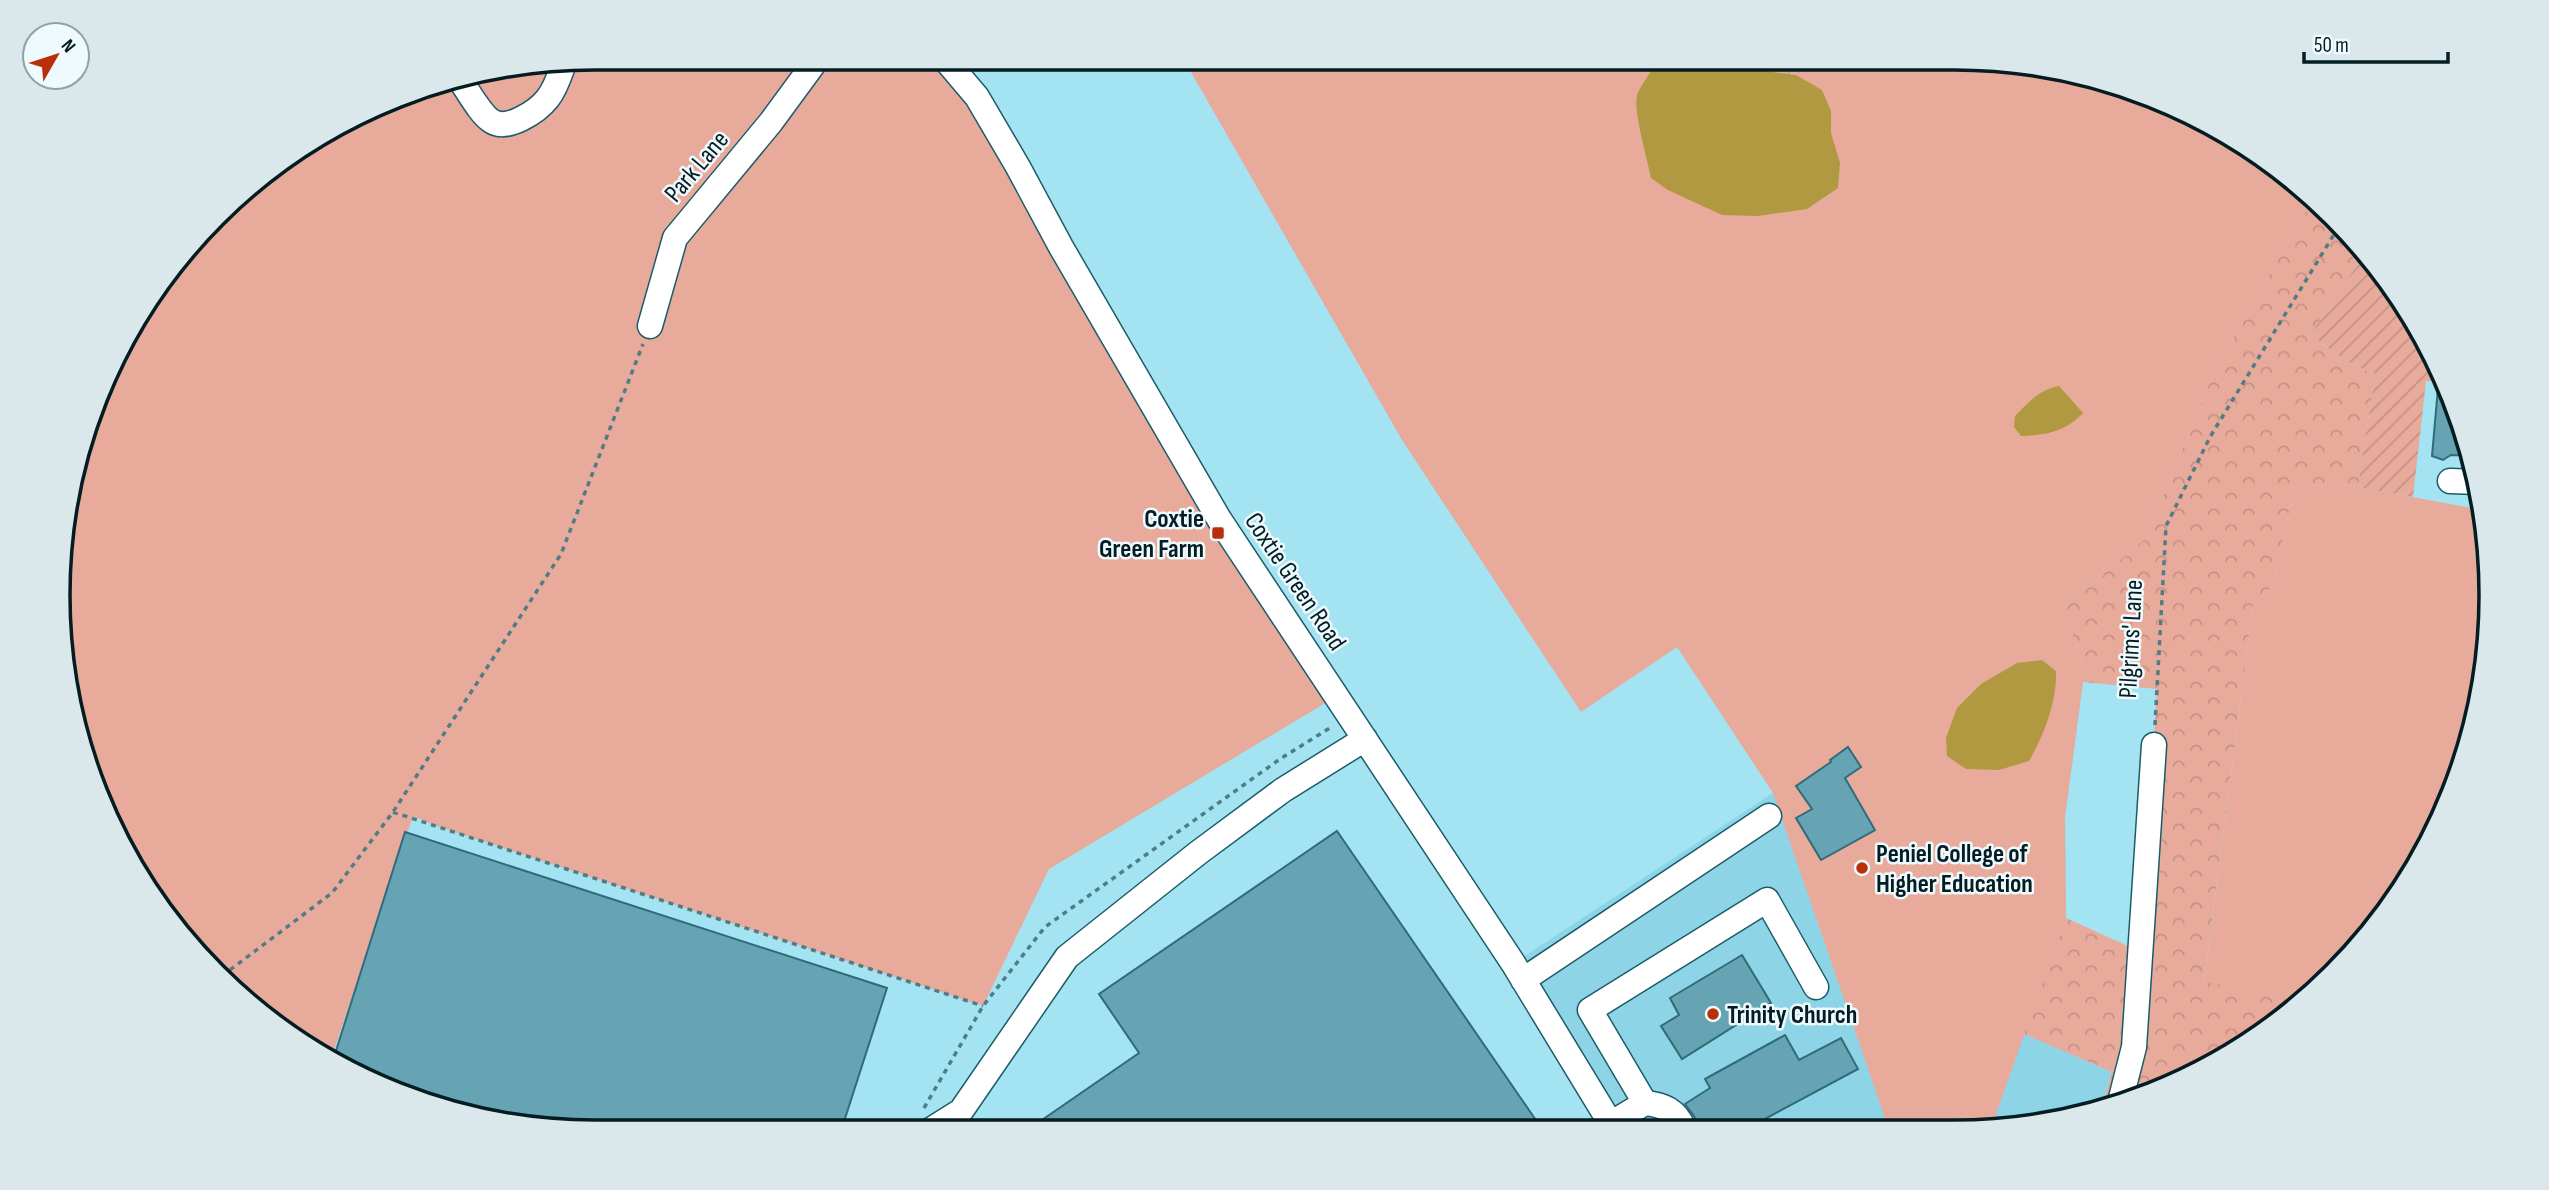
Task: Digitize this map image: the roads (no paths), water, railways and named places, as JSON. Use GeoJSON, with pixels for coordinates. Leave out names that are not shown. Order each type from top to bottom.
{"type":"FeatureCollection","features":[{"type":"Feature","properties":{"kind":"street","name":"Park Lane"},"geometry":{"type":"LineString","coordinates":[[650,326],[675,238],[771,122],[809,70]]}},
{"type":"Feature","properties":{"kind":"street","name":"Coxtie Green Road"},"geometry":{"type":"LineString","coordinates":[[954,70],[977,97],[1219,519],[1523,980],[1608,1120]]}},
{"type":"Feature","properties":{"kind":"street"},"geometry":{"type":"LineString","coordinates":[[465,87],[490,120],[501,124],[516,121],[538,108],[549,97],[560,71]]}},
{"type":"Feature","properties":{"kind":"street"},"geometry":{"type":"LineString","coordinates":[[2450,481],[2466,482]]}},
{"type":"Feature","properties":{"kind":"street"},"geometry":{"type":"LineString","coordinates":[[947,1120],[961,1111],[1067,957],[1198,853],[1283,790],[1365,739]]}},
{"type":"Feature","properties":{"kind":"street"},"geometry":{"type":"LineString","coordinates":[[2123,1092],[2134,1047],[2154,745]]}},
{"type":"Feature","properties":{"kind":"street"},"geometry":{"type":"LineString","coordinates":[[1523,980],[1769,816]]}},
{"type":"Feature","properties":{"kind":"street"},"geometry":{"type":"LineString","coordinates":[[1645,1102],[1590,1010],[1767,900],[1816,988]]}},
{"type":"Feature","properties":{"kind":"street"},"geometry":{"type":"LineString","coordinates":[[1620,1120],[1645,1102],[1660,1104],[1672,1110],[1678,1120]]}},
{"type":"Feature","properties":{"kind":"place","name":"Coxtie Green Farm"},"geometry":{"type":"Point","coordinates":[1218,533]}},
{"type":"Feature","properties":{"kind":"place","name":"Peniel College of Higher Education"},"geometry":{"type":"Point","coordinates":[1862,868]}},
{"type":"Feature","properties":{"kind":"place","name":"Trinity Church"},"geometry":{"type":"Point","coordinates":[1713,1014]}}]}
